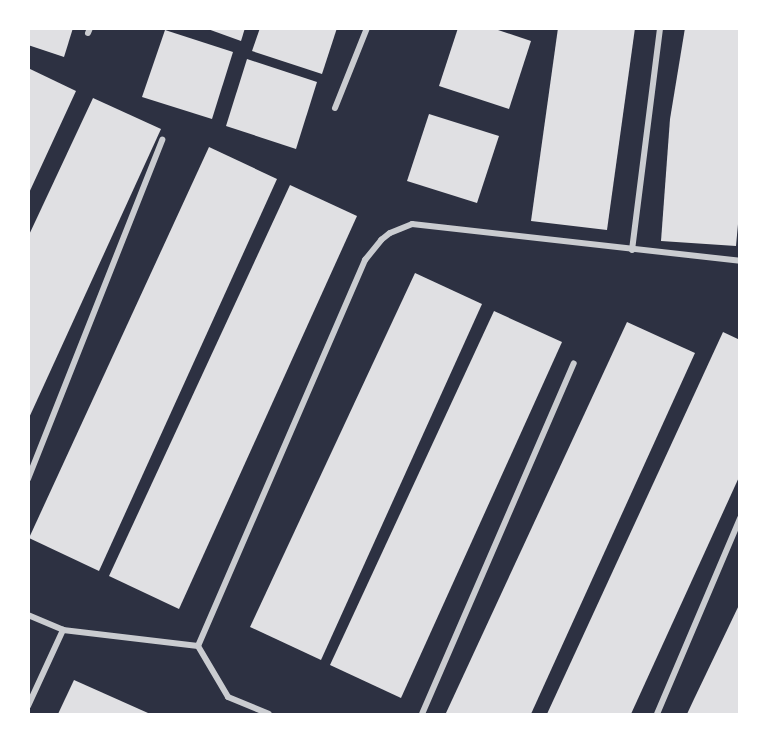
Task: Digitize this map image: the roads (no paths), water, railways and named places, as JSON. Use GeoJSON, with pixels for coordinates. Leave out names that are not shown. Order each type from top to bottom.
{"type":"FeatureCollection","features":[{"type":"Feature","properties":{"kind":"street"},"geometry":{"type":"LineString","coordinates":[[335,108],[367,28]]}},
{"type":"Feature","properties":{"kind":"street"},"geometry":{"type":"LineString","coordinates":[[632,250],[660,28]]}},
{"type":"Feature","properties":{"kind":"street"},"geometry":{"type":"LineString","coordinates":[[28,479],[162,140]]}},
{"type":"Feature","properties":{"kind":"street"},"geometry":{"type":"LineString","coordinates":[[198,646],[365,260],[381,240],[412,224],[740,261]]}},
{"type":"Feature","properties":{"kind":"street"},"geometry":{"type":"LineString","coordinates":[[422,714],[574,363]]}},
{"type":"Feature","properties":{"kind":"street"},"geometry":{"type":"LineString","coordinates":[[657,714],[740,518]]}},
{"type":"Feature","properties":{"kind":"street"},"geometry":{"type":"LineString","coordinates":[[28,615],[63,630],[198,646]]}},
{"type":"Feature","properties":{"kind":"street"},"geometry":{"type":"LineString","coordinates":[[28,706],[63,630]]}},
{"type":"Feature","properties":{"kind":"street"},"geometry":{"type":"LineString","coordinates":[[198,646],[228,697],[268,714]]}}]}
